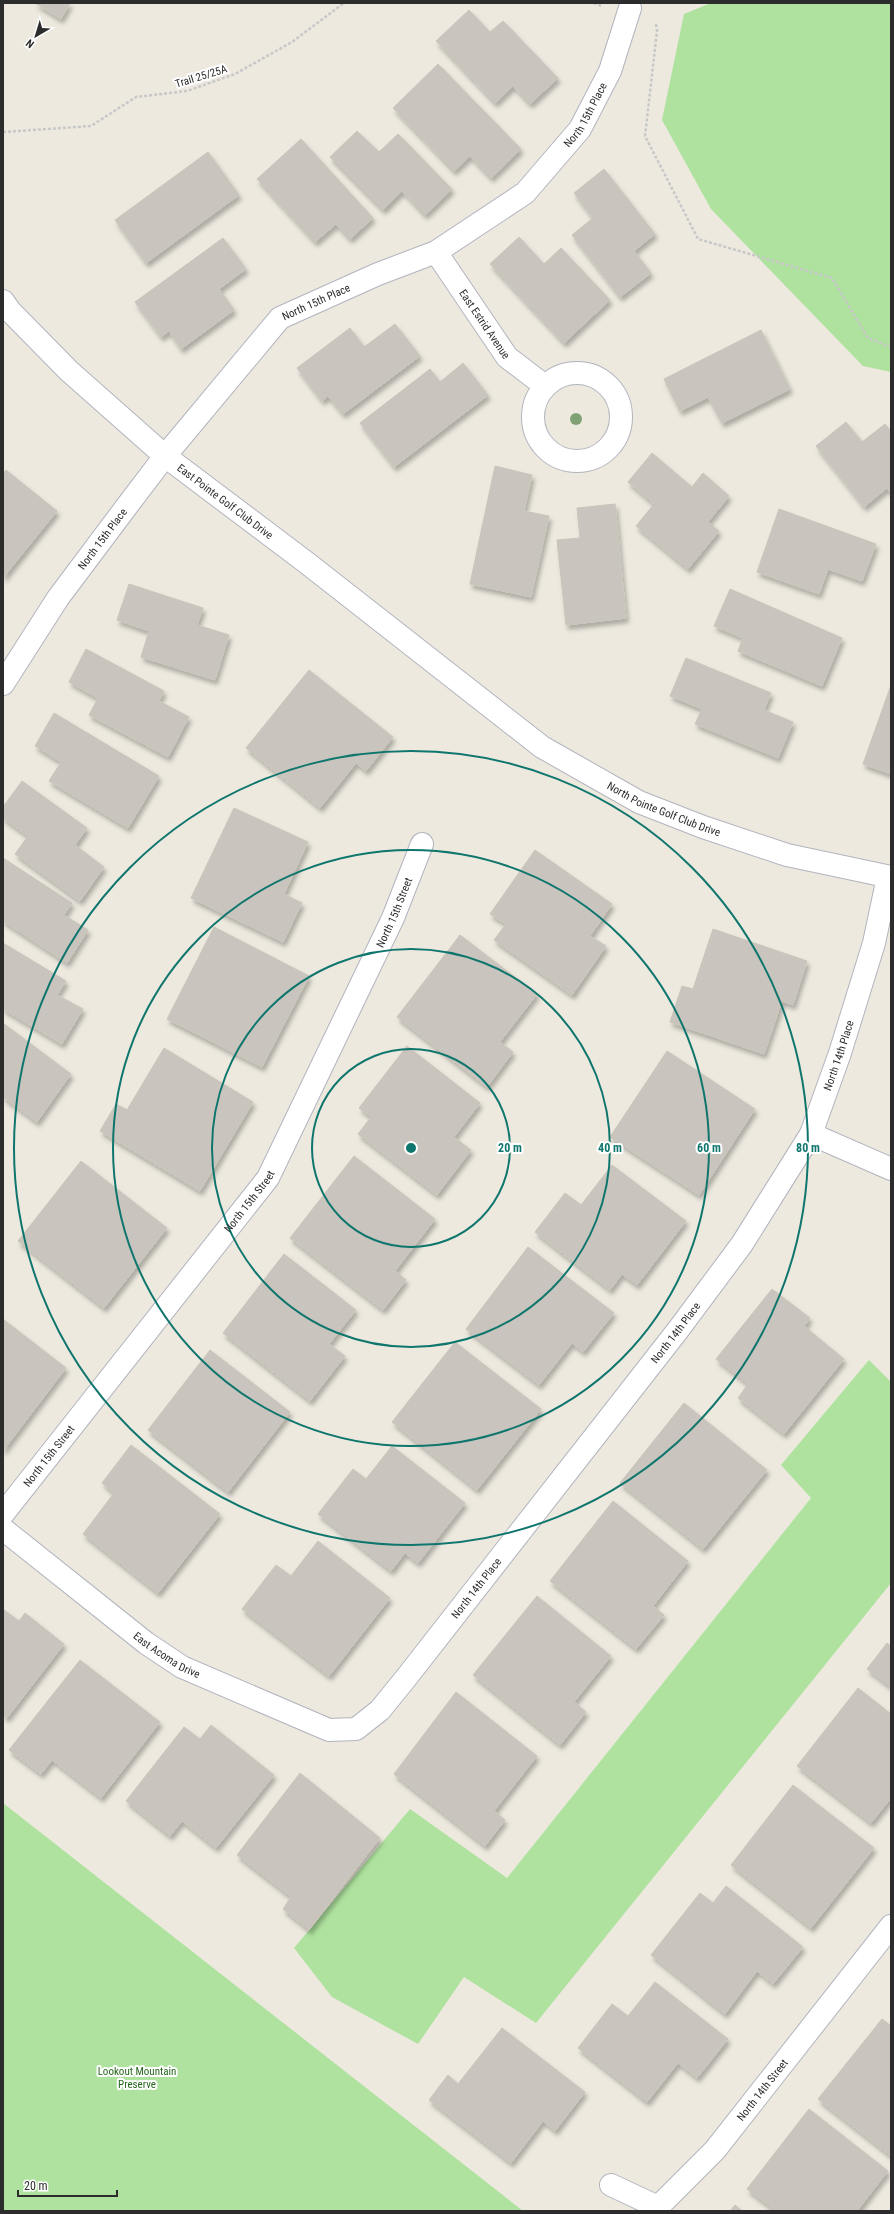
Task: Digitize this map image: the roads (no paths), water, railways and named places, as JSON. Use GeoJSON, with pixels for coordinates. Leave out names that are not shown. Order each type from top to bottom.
{"type":"FeatureCollection","features":[{"type":"Feature","properties":{"kind":"street","name":"North 15th Place"},"geometry":{"type":"LineString","coordinates":[[3,684],[58,598],[165,456],[280,318],[378,274],[436,252],[525,193],[580,129],[610,71],[630,8]]}},
{"type":"Feature","properties":{"kind":"street","name":"East Estrid Avenue"},"geometry":{"type":"LineString","coordinates":[[436,252],[507,357],[544,386]]}},
{"type":"Feature","properties":{"kind":"street","name":"East Pointe Golf Club Drive"},"geometry":{"type":"LineString","coordinates":[[3,301],[10,311],[69,371],[165,456],[307,563],[461,686]]}},
{"type":"Feature","properties":{"kind":"street"},"geometry":{"type":"LineString","coordinates":[[577,373],[591,375],[603,381],[612,390],[621,412],[621,426],[615,440],[608,450],[593,459],[573,462],[559,458],[548,451],[541,443],[534,430],[533,412],[536,398],[544,386],[560,376],[577,373]]}},
{"type":"Feature","properties":{"kind":"street","name":"North Pointe Golf Club Drive"},"geometry":{"type":"LineString","coordinates":[[461,686],[542,748],[639,802],[703,828],[787,855],[890,877]]}},
{"type":"Feature","properties":{"kind":"street","name":"North 15th Street"},"geometry":{"type":"LineString","coordinates":[[3,1514],[268,1178],[393,918],[422,844]]}},
{"type":"Feature","properties":{"kind":"street","name":"North 14th Place"},"geometry":{"type":"LineString","coordinates":[[356,1729],[380,1710],[406,1678],[678,1330],[742,1244],[811,1134],[840,1053],[874,944],[890,877]]}},
{"type":"Feature","properties":{"kind":"street"},"geometry":{"type":"LineString","coordinates":[[811,1134],[891,1169]]}},
{"type":"Feature","properties":{"kind":"street","name":"East Acoma Drive"},"geometry":{"type":"LineString","coordinates":[[3,1529],[146,1643],[182,1667],[329,1730],[356,1729]]}},
{"type":"Feature","properties":{"kind":"street","name":"North 14th Street"},"geometry":{"type":"LineString","coordinates":[[611,2185],[658,2207],[715,2150],[891,1926]]}},
{"type":"Feature","properties":{"kind":"park label","name":"Lookout Mountain Preserve"},"geometry":{"type":"Point","coordinates":[137,2077]}}]}
